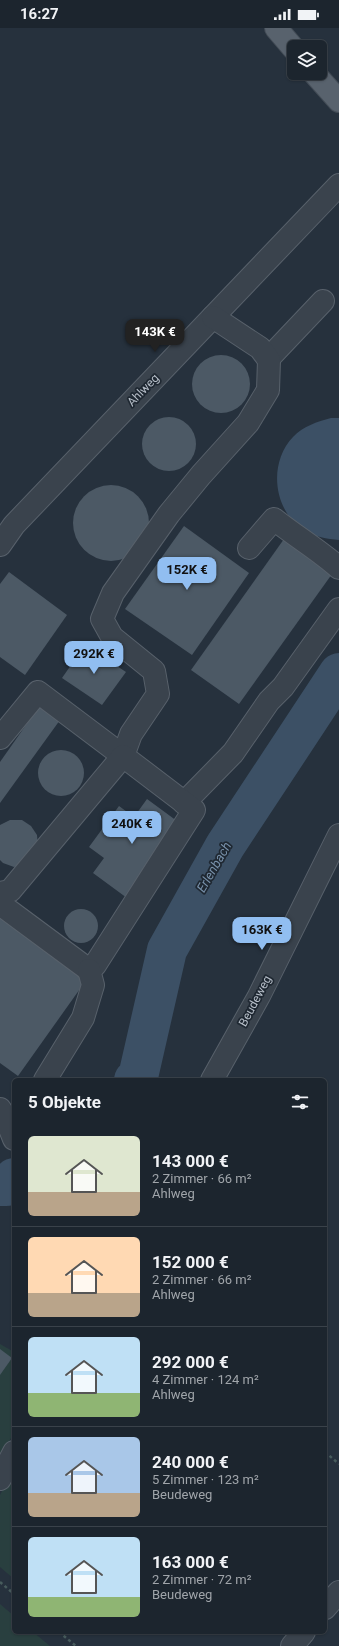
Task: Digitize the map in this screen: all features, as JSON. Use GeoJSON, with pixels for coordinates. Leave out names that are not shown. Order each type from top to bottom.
{"type":"FeatureCollection","features":[{"type":"Feature","properties":{"kind":"main road"},"geometry":{"type":"LineString","coordinates":[[276,28],[287,41]]}},
{"type":"Feature","properties":{"kind":"main road"},"geometry":{"type":"LineString","coordinates":[[320,80],[336,98]]}},
{"type":"Feature","properties":{"kind":"street","name":"Ahlweg"},"geometry":{"type":"LineString","coordinates":[[0,545],[14,525],[339,185]]}},
{"type":"Feature","properties":{"kind":"street"},"geometry":{"type":"LineString","coordinates":[[268,359],[323,301]]}},
{"type":"Feature","properties":{"kind":"street"},"geometry":{"type":"LineString","coordinates":[[0,893],[10,891],[123,756],[131,734],[158,694],[154,672],[112,637],[102,619],[113,593],[169,514],[201,475],[248,423],[268,390],[268,359],[260,348],[213,317]]}},
{"type":"Feature","properties":{"kind":"street"},"geometry":{"type":"LineString","coordinates":[[249,548],[274,519],[323,554],[339,568]]}},
{"type":"Feature","properties":{"kind":"street"},"geometry":{"type":"LineString","coordinates":[[184,803],[233,753],[269,701],[283,687],[339,609]]}},
{"type":"Feature","properties":{"kind":"street"},"geometry":{"type":"LineString","coordinates":[[0,738],[38,692],[194,810],[96,965],[89,970]]}},
{"type":"Feature","properties":{"kind":"street","name":"Beudeweg"},"geometry":{"type":"LineString","coordinates":[[213,1078],[259,996],[339,835]]}},
{"type":"Feature","properties":{"kind":"street"},"geometry":{"type":"LineString","coordinates":[[0,904],[89,970],[93,985],[83,1018],[46,1078]]}},
{"type":"Feature","properties":{"kind":"street"},"geometry":{"type":"LineString","coordinates":[[5,1110],[12,1133]]}},
{"type":"Feature","properties":{"kind":"street"},"geometry":{"type":"LineString","coordinates":[[0,1479],[12,1456]]}},
{"type":"Feature","properties":{"kind":"street"},"geometry":{"type":"LineString","coordinates":[[327,1606],[339,1592]]}},
{"type":"Feature","properties":{"kind":"path"},"geometry":{"type":"LineString","coordinates":[[327,1454],[339,1464]]}},
{"type":"Feature","properties":{"kind":"path"},"geometry":{"type":"LineString","coordinates":[[0,1582],[12,1592]]}},
{"type":"Feature","properties":{"kind":"path"},"geometry":{"type":"LineString","coordinates":[[61,1634],[76,1646]]}},
{"type":"Feature","properties":{"kind":"green space"},"geometry":{"type":"Polygon","coordinates":[[[0,1344],[12,1351],[12,1436],[0,1460],[0,1344]]]}},
{"type":"Feature","properties":{"kind":"green space"},"geometry":{"type":"Polygon","coordinates":[[[12,1472],[12,1577],[0,1567],[0,1495],[12,1472]]]}},
{"type":"Feature","properties":{"kind":"green space"},"geometry":{"type":"Polygon","coordinates":[[[0,1604],[12,1614],[12,1634],[35,1634],[50,1646],[0,1646],[0,1604]]]}},
{"type":"Feature","properties":{"kind":"water"},"geometry":{"type":"Polygon","coordinates":[[[331,418],[339,418],[339,540],[312,534],[294,522],[280,499],[277,473],[285,448],[293,437],[306,427],[331,418]]]}},
{"type":"Feature","properties":{"kind":"building"},"geometry":{"type":"Polygon","coordinates":[[[221,355],[232,357],[245,368],[248,373],[250,384],[248,395],[237,408],[232,411],[221,413],[210,411],[197,400],[194,395],[192,384],[194,373],[205,360],[210,357],[221,355]]]}},
{"type":"Feature","properties":{"kind":"building"},"geometry":{"type":"Polygon","coordinates":[[[164,417],[174,417],[184,421],[192,429],[196,439],[196,449],[192,459],[184,467],[174,471],[164,471],[154,467],[146,459],[142,449],[142,439],[146,429],[154,421],[164,417]]]}},
{"type":"Feature","properties":{"kind":"building"},"geometry":{"type":"Polygon","coordinates":[[[111,485],[125,488],[138,496],[146,509],[149,523],[146,537],[138,550],[125,558],[111,561],[97,558],[84,550],[76,537],[73,523],[76,509],[84,496],[97,488],[111,485]]]}},
{"type":"Feature","properties":{"kind":"building"},"geometry":{"type":"Polygon","coordinates":[[[184,526],[249,573],[192,655],[125,609],[184,526]]]}},
{"type":"Feature","properties":{"kind":"building"},"geometry":{"type":"Polygon","coordinates":[[[284,539],[332,574],[239,704],[191,670],[284,539]]]}},
{"type":"Feature","properties":{"kind":"building"},"geometry":{"type":"Polygon","coordinates":[[[9,572],[67,615],[25,675],[0,657],[0,584],[9,572]]]}},
{"type":"Feature","properties":{"kind":"building"},"geometry":{"type":"Polygon","coordinates":[[[85,645],[126,672],[102,705],[62,678],[85,645]]]}},
{"type":"Feature","properties":{"kind":"building"},"geometry":{"type":"Polygon","coordinates":[[[40,705],[60,720],[0,803],[0,762],[40,705]]]}},
{"type":"Feature","properties":{"kind":"building"},"geometry":{"type":"Polygon","coordinates":[[[66,750],[78,756],[83,764],[83,782],[78,790],[70,795],[56,796],[44,790],[39,782],[38,768],[44,756],[52,751],[66,750]]]}},
{"type":"Feature","properties":{"kind":"building"},"geometry":{"type":"Polygon","coordinates":[[[147,799],[181,824],[127,898],[93,873],[104,858],[89,847],[119,806],[134,817],[147,799]]]}},
{"type":"Feature","properties":{"kind":"building"},"geometry":{"type":"Polygon","coordinates":[[[10,820],[22,820],[31,826],[37,835],[38,847],[25,864],[14,867],[3,863],[0,860],[0,825],[10,820]]]}},
{"type":"Feature","properties":{"kind":"building"},"geometry":{"type":"Polygon","coordinates":[[[81,909],[93,914],[98,926],[93,938],[81,943],[69,938],[64,926],[69,914],[81,909]]]}},
{"type":"Feature","properties":{"kind":"building"},"geometry":{"type":"Polygon","coordinates":[[[0,917],[87,979],[18,1076],[0,1063],[0,917]]]}},
{"type":"Feature","properties":{"kind":"building"},"geometry":{"type":"Polygon","coordinates":[[[0,1349],[12,1358],[0,1375],[0,1349]]]}},
{"type":"Feature","properties":{"kind":"waterway","name":"Erlenbach"},"geometry":{"type":"LineString","coordinates":[[137,1078],[167,950],[225,846],[339,673]]}},
{"type":"Feature","properties":{"kind":"waterway","name":"Erlenbach"},"geometry":{"type":"LineString","coordinates":[[0,1186],[6,1186],[12,1180]]}}]}
